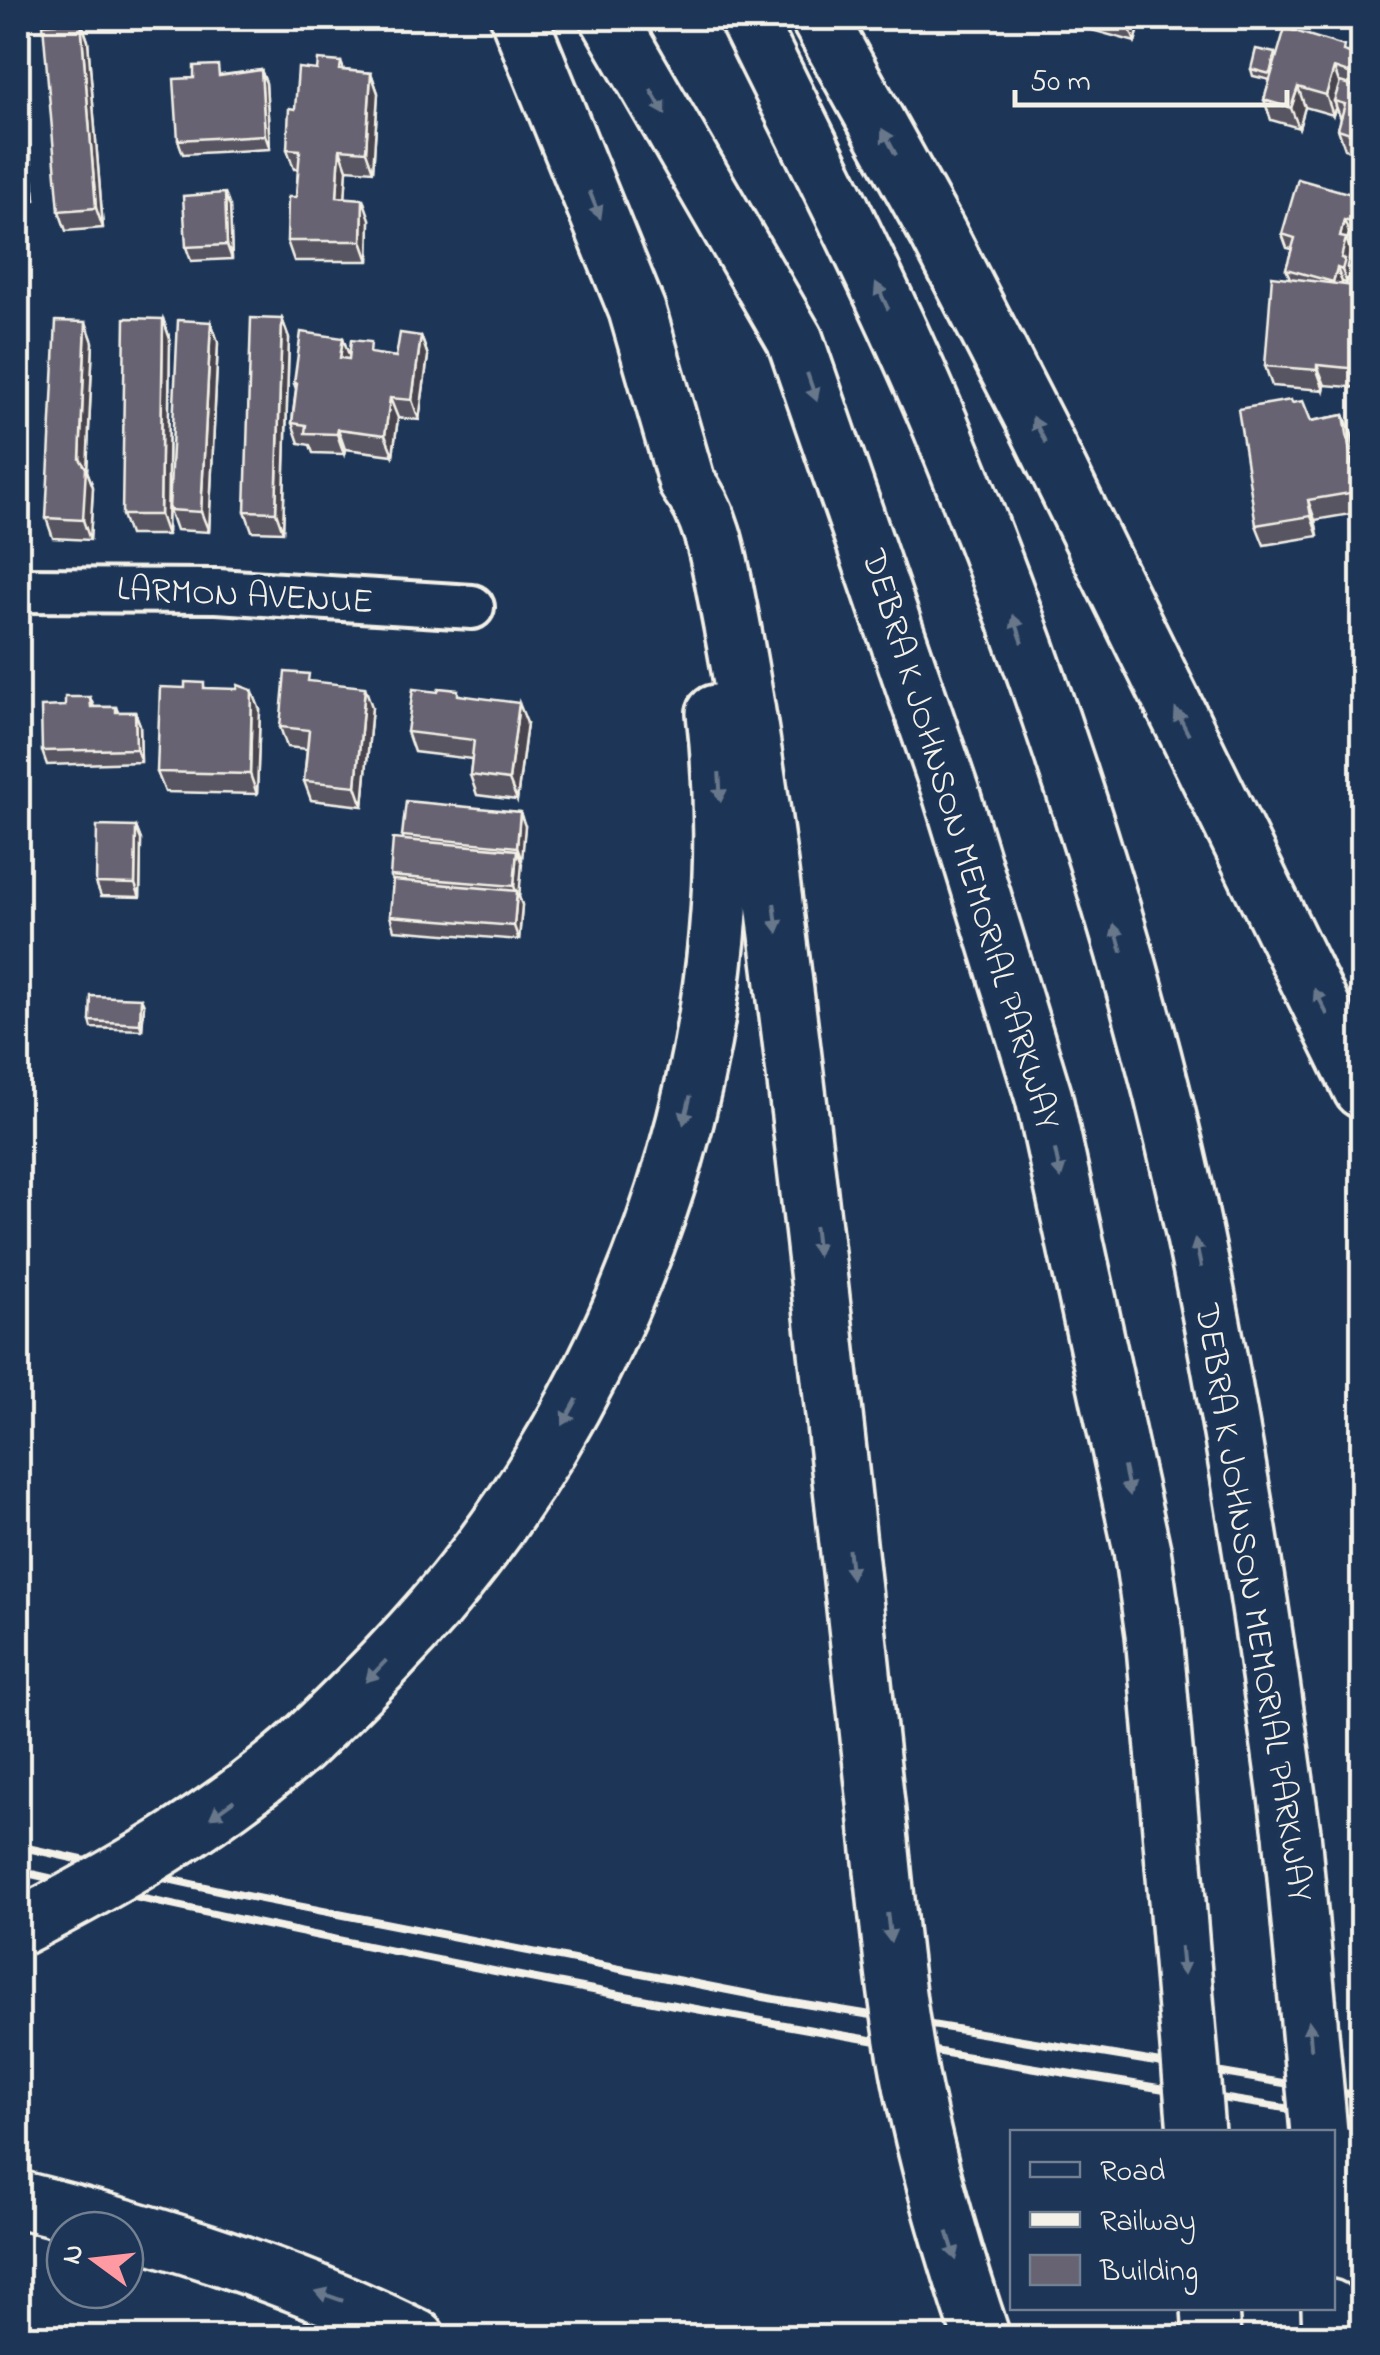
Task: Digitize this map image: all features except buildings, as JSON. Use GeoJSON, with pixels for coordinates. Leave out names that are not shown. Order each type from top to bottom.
{"type":"FeatureCollection","features":[{"type":"Feature","properties":{"kind":"highway"},"geometry":{"type":"LineString","coordinates":[[18,1928],[147,1860],[229,1803],[298,1748],[403,1643],[500,1523],[553,1442],[594,1366],[627,1294],[665,1193],[688,1108],[706,1017],[721,854],[716,720],[706,641],[684,530],[687,483],[637,310],[519,18]]}},
{"type":"Feature","properties":{"kind":"highway","name":"DEBRA K JOHNSON MEMORIAL PARKWAY"},"geometry":{"type":"LineString","coordinates":[[609,18],[795,340],[952,793],[1044,1098],[1142,1550],[1154,1634],[1196,2130]]}},
{"type":"Feature","properties":{"kind":"highway","name":"DEBRA K JOHNSON MEMORIAL PARKWAY"},"geometry":{"type":"LineString","coordinates":[[747,18],[916,368],[1006,597],[1084,822],[1152,1058],[1210,1310],[1273,1693],[1292,1833],[1319,2130]]}},
{"type":"Feature","properties":{"kind":"highway"},"geometry":{"type":"LineString","coordinates":[[820,18],[939,235],[1039,430],[1362,1090]]}},
{"type":"Feature","properties":{"kind":"highway"},"geometry":{"type":"LineString","coordinates":[[687,483],[702,502],[710,523],[736,646],[762,809],[806,1148],[902,2027],[944,2219],[982,2338]]}},
{"type":"Feature","properties":{"kind":"highway"},"geometry":{"type":"LineString","coordinates":[[18,2199],[130,2226],[347,2302],[417,2338]]}},
{"type":"Feature","properties":{"kind":"highway"},"geometry":{"type":"LineString","coordinates":[[1210,2310],[1212,2338]]}},
{"type":"Feature","properties":{"kind":"highway"},"geometry":{"type":"LineString","coordinates":[[1330,2310],[1331,2338]]}},
{"type":"Feature","properties":{"kind":"street","name":"LARMON AVENUE"},"geometry":{"type":"LineString","coordinates":[[18,590],[217,592],[472,607]]}},
{"type":"Feature","properties":{"kind":"railway"},"geometry":{"type":"LineString","coordinates":[[18,1846],[241,1895],[774,1999],[1362,2096]]}},
{"type":"Feature","properties":{"kind":"railway"},"geometry":{"type":"LineString","coordinates":[[18,1871],[352,1943],[688,2008],[1362,2120]]}}]}
